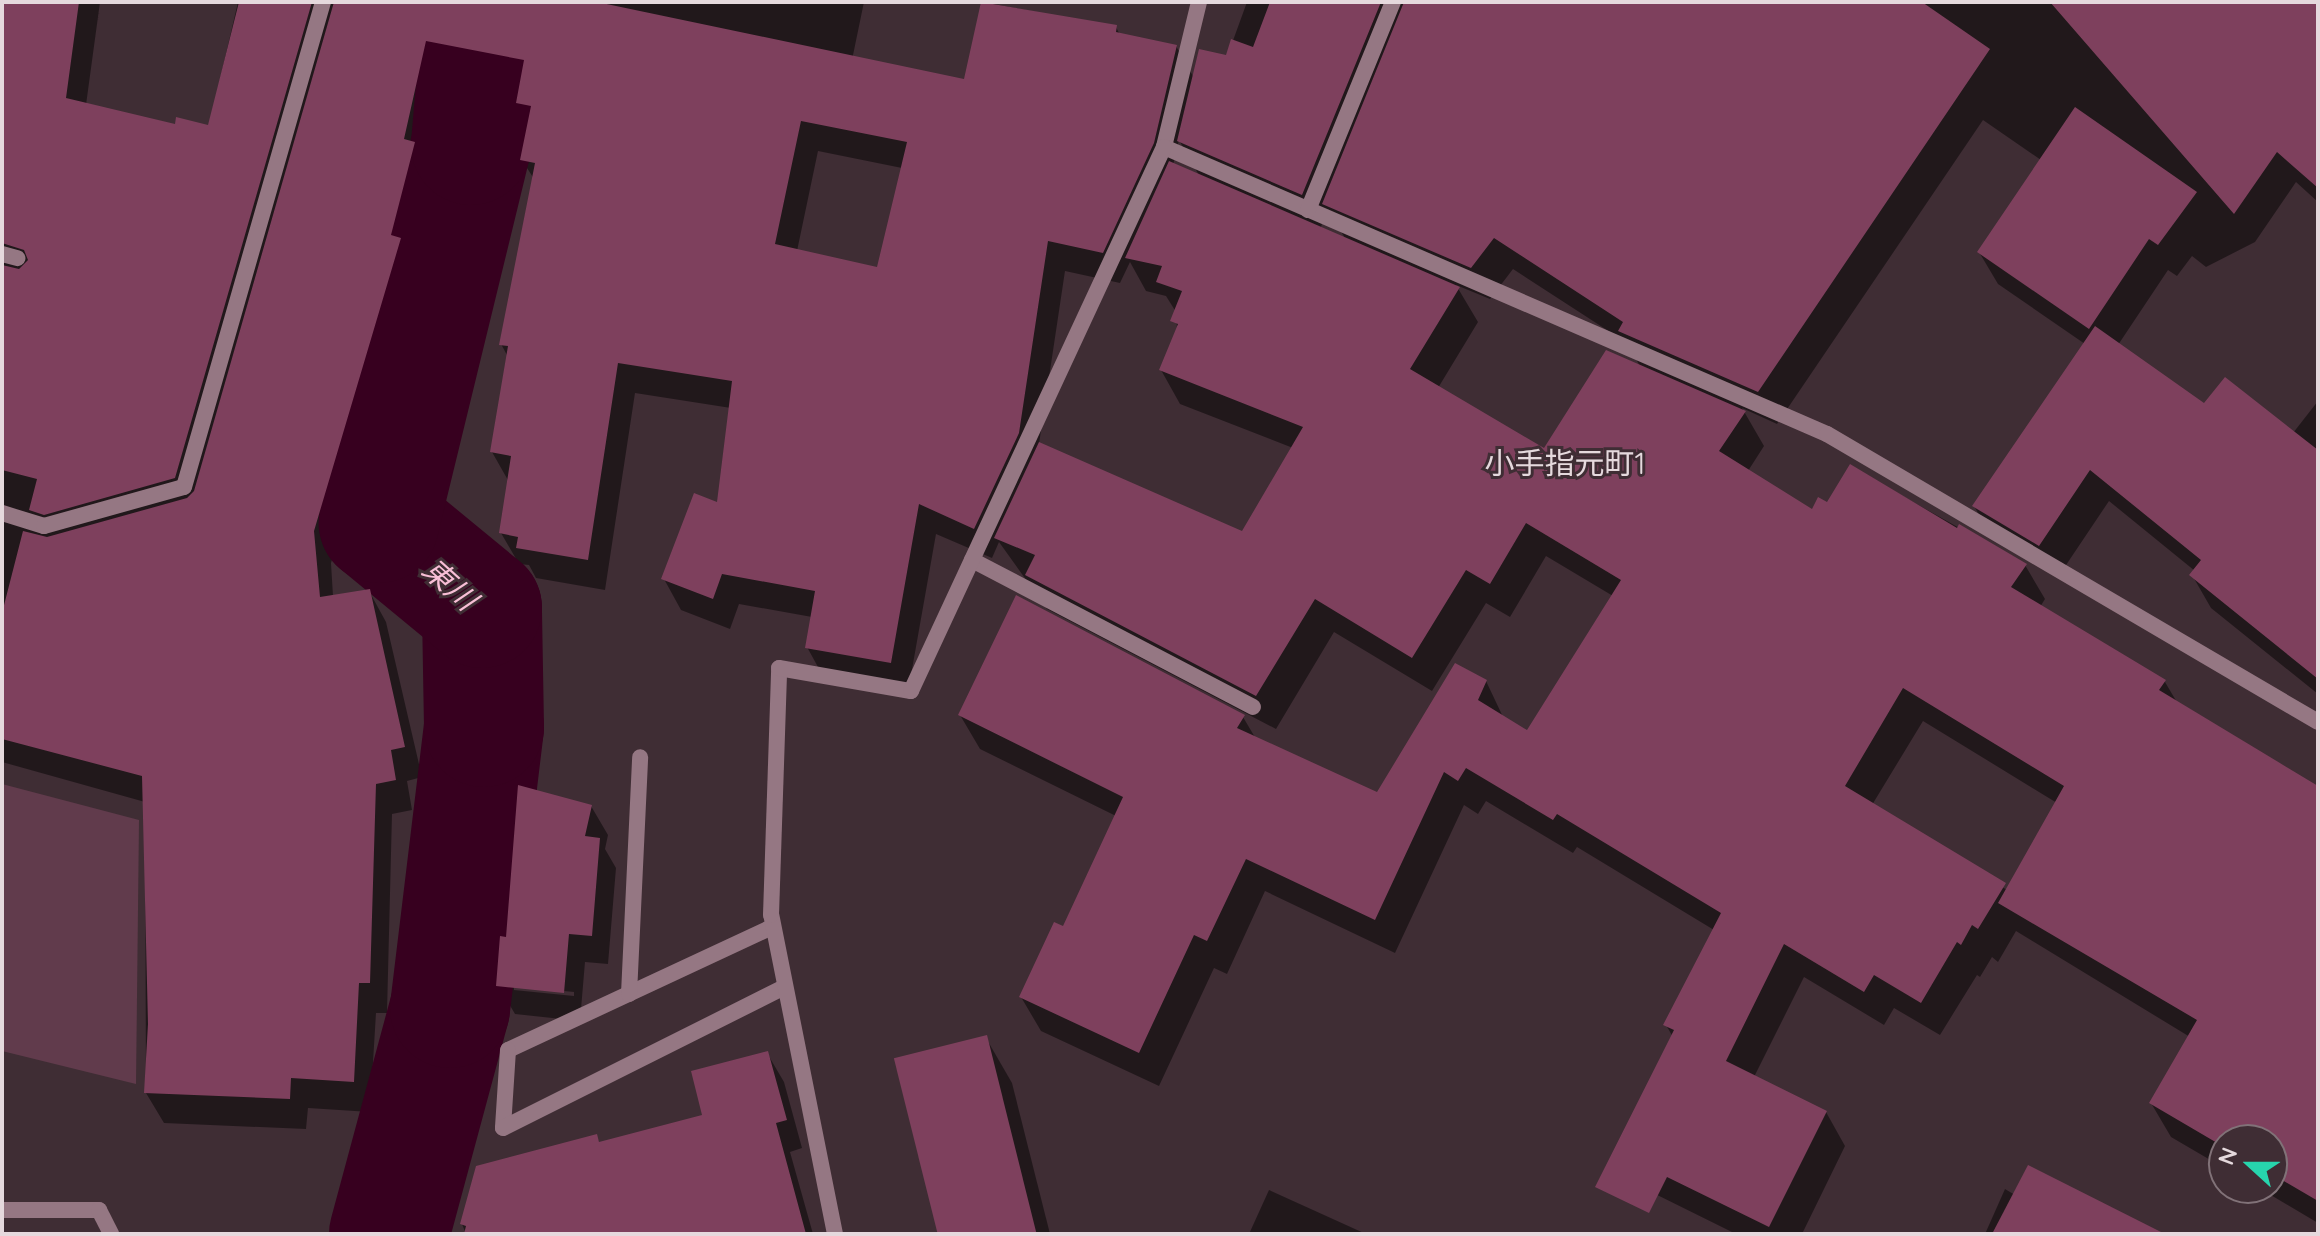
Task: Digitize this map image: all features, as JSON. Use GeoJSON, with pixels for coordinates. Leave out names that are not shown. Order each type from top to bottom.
{"type":"FeatureCollection","features":[{"type":"Feature","properties":{"kind":"street"},"geometry":{"type":"LineString","coordinates":[[2,513],[44,526],[184,487],[323,2]]}},
{"type":"Feature","properties":{"kind":"street"},"geometry":{"type":"LineString","coordinates":[[835,1234],[772,927],[779,668],[911,691],[1164,147],[1199,2]]}},
{"type":"Feature","properties":{"kind":"street"},"geometry":{"type":"LineString","coordinates":[[1308,210],[1393,2]]}},
{"type":"Feature","properties":{"kind":"street"},"geometry":{"type":"LineString","coordinates":[[1164,147],[1827,434],[2318,722]]}},
{"type":"Feature","properties":{"kind":"street"},"geometry":{"type":"LineString","coordinates":[[972,560],[1253,707]]}},
{"type":"Feature","properties":{"kind":"street"},"geometry":{"type":"LineString","coordinates":[[629,994],[640,757]]}},
{"type":"Feature","properties":{"kind":"street"},"geometry":{"type":"LineString","coordinates":[[772,927],[508,1050],[503,1128],[785,987]]}},
{"type":"Feature","properties":{"kind":"street"},"geometry":{"type":"LineString","coordinates":[[2,1210],[99,1210],[111,1234]]}},
{"type":"Feature","properties":{"kind":"shaded area"},"geometry":{"type":"Polygon","coordinates":[[[2,784],[139,820],[136,1084],[2,1051],[2,784]]]}},
{"type":"Feature","properties":{"kind":"building"},"geometry":{"type":"Polygon","coordinates":[[[2,2],[79,2],[66,98],[175,124],[176,117],[208,125],[239,2],[312,2],[175,478],[44,515],[29,510],[37,479],[2,470],[2,265],[19,269],[28,260],[24,250],[2,243],[2,2]]]}},
{"type":"Feature","properties":{"kind":"building"},"geometry":{"type":"Polygon","coordinates":[[[334,2],[597,2],[964,79],[981,2],[1117,25],[1116,32],[1177,45],[1154,143],[1103,253],[1048,241],[1019,433],[974,529],[919,504],[891,663],[805,648],[815,591],[722,574],[713,599],[661,579],[694,493],[717,502],[732,381],[618,363],[588,560],[516,548],[518,537],[499,533],[511,456],[490,452],[508,346],[499,345],[535,163],[520,160],[531,106],[516,103],[524,60],[426,41],[404,139],[415,142],[391,235],[401,238],[314,531],[320,597],[370,589],[405,747],[391,750],[396,780],[376,784],[370,983],[359,983],[354,1082],[291,1078],[290,1099],[144,1093],[148,1024],[142,776],[2,739],[2,613],[23,531],[47,537],[187,498],[194,491],[334,2]],[[801,121],[775,244],[877,267],[907,142],[801,121]]]}},
{"type":"Feature","properties":{"kind":"building"},"geometry":{"type":"Polygon","coordinates":[[[1270,2],[1381,2],[1302,195],[1177,141],[1199,49],[1226,55],[1231,39],[1253,47],[1270,2]]]}},
{"type":"Feature","properties":{"kind":"building"},"geometry":{"type":"Polygon","coordinates":[[[1404,2],[1922,2],[1990,49],[1758,392],[1618,331],[1623,322],[1494,238],[1471,268],[1322,204],[1404,2]]]}},
{"type":"Feature","properties":{"kind":"building"},"geometry":{"type":"Polygon","coordinates":[[[2050,2],[2318,2],[2318,188],[2277,152],[2234,214],[2050,2]]]}},
{"type":"Feature","properties":{"kind":"building"},"geometry":{"type":"Polygon","coordinates":[[[2075,107],[2197,192],[2158,245],[2149,239],[2089,329],[1977,252],[2075,107]]]}},
{"type":"Feature","properties":{"kind":"building"},"geometry":{"type":"Polygon","coordinates":[[[1169,161],[1460,287],[1410,369],[1544,448],[1606,350],[1746,411],[1719,451],[1812,509],[1818,497],[1827,502],[1850,464],[1957,528],[1959,524],[2027,564],[2011,587],[2166,680],[2159,690],[2318,786],[2318,1201],[2288,1183],[2288,1124],[2208,1124],[2208,1138],[2149,1103],[2197,1020],[1998,903],[2064,786],[1903,688],[1845,786],[2006,883],[1978,929],[1972,925],[1961,945],[1957,942],[1921,1003],[1874,975],[1864,992],[1784,944],[1726,1061],[1827,1111],[1769,1227],[1667,1177],[1649,1213],[1595,1187],[1674,1030],[1663,1025],[1721,913],[1557,814],[1553,820],[1466,768],[1458,781],[1444,772],[1375,920],[1246,859],[1207,941],[1194,935],[1139,1053],[1019,997],[1054,922],[1063,926],[1123,797],[958,715],[1016,595],[1245,715],[1237,728],[1377,792],[1455,663],[1487,680],[1478,700],[1527,730],[1621,580],[1526,523],[1490,584],[1466,570],[1412,658],[1315,599],[1256,696],[1025,575],[1035,555],[994,538],[1039,442],[1242,531],[1303,427],[1159,370],[1178,324],[1170,321],[1182,291],[1156,282],[1162,266],[1125,258],[1169,161]]]}},
{"type":"Feature","properties":{"kind":"building"},"geometry":{"type":"Polygon","coordinates":[[[2095,326],[2204,403],[2225,377],[2318,450],[2318,679],[2189,575],[2201,560],[2090,470],[2039,546],[1972,506],[2095,326]]]}},
{"type":"Feature","properties":{"kind":"building"},"geometry":{"type":"Polygon","coordinates":[[[518,785],[592,805],[585,836],[600,838],[592,936],[569,934],[564,993],[496,986],[500,936],[506,937],[518,785]]]}},
{"type":"Feature","properties":{"kind":"building"},"geometry":{"type":"Polygon","coordinates":[[[987,1035],[1037,1234],[938,1234],[894,1058],[987,1035]]]}},
{"type":"Feature","properties":{"kind":"building"},"geometry":{"type":"Polygon","coordinates":[[[768,1051],[787,1120],[776,1123],[806,1234],[464,1234],[466,1226],[460,1224],[476,1166],[597,1134],[599,1142],[702,1115],[691,1071],[768,1051]]]}},
{"type":"Feature","properties":{"kind":"building"},"geometry":{"type":"Polygon","coordinates":[[[2028,1165],[2165,1234],[1992,1234],[2028,1165]]]}},
{"type":"Feature","properties":{"kind":"waterway","name":"東川"},"geometry":{"type":"LineString","coordinates":[[389,1234],[450,1008],[484,727],[482,608],[379,523],[471,145],[483,2]]}},
{"type":"Feature","properties":{"kind":"district","name":"小手指元町1"},"geometry":{"type":"Point","coordinates":[1565,463]}}]}
